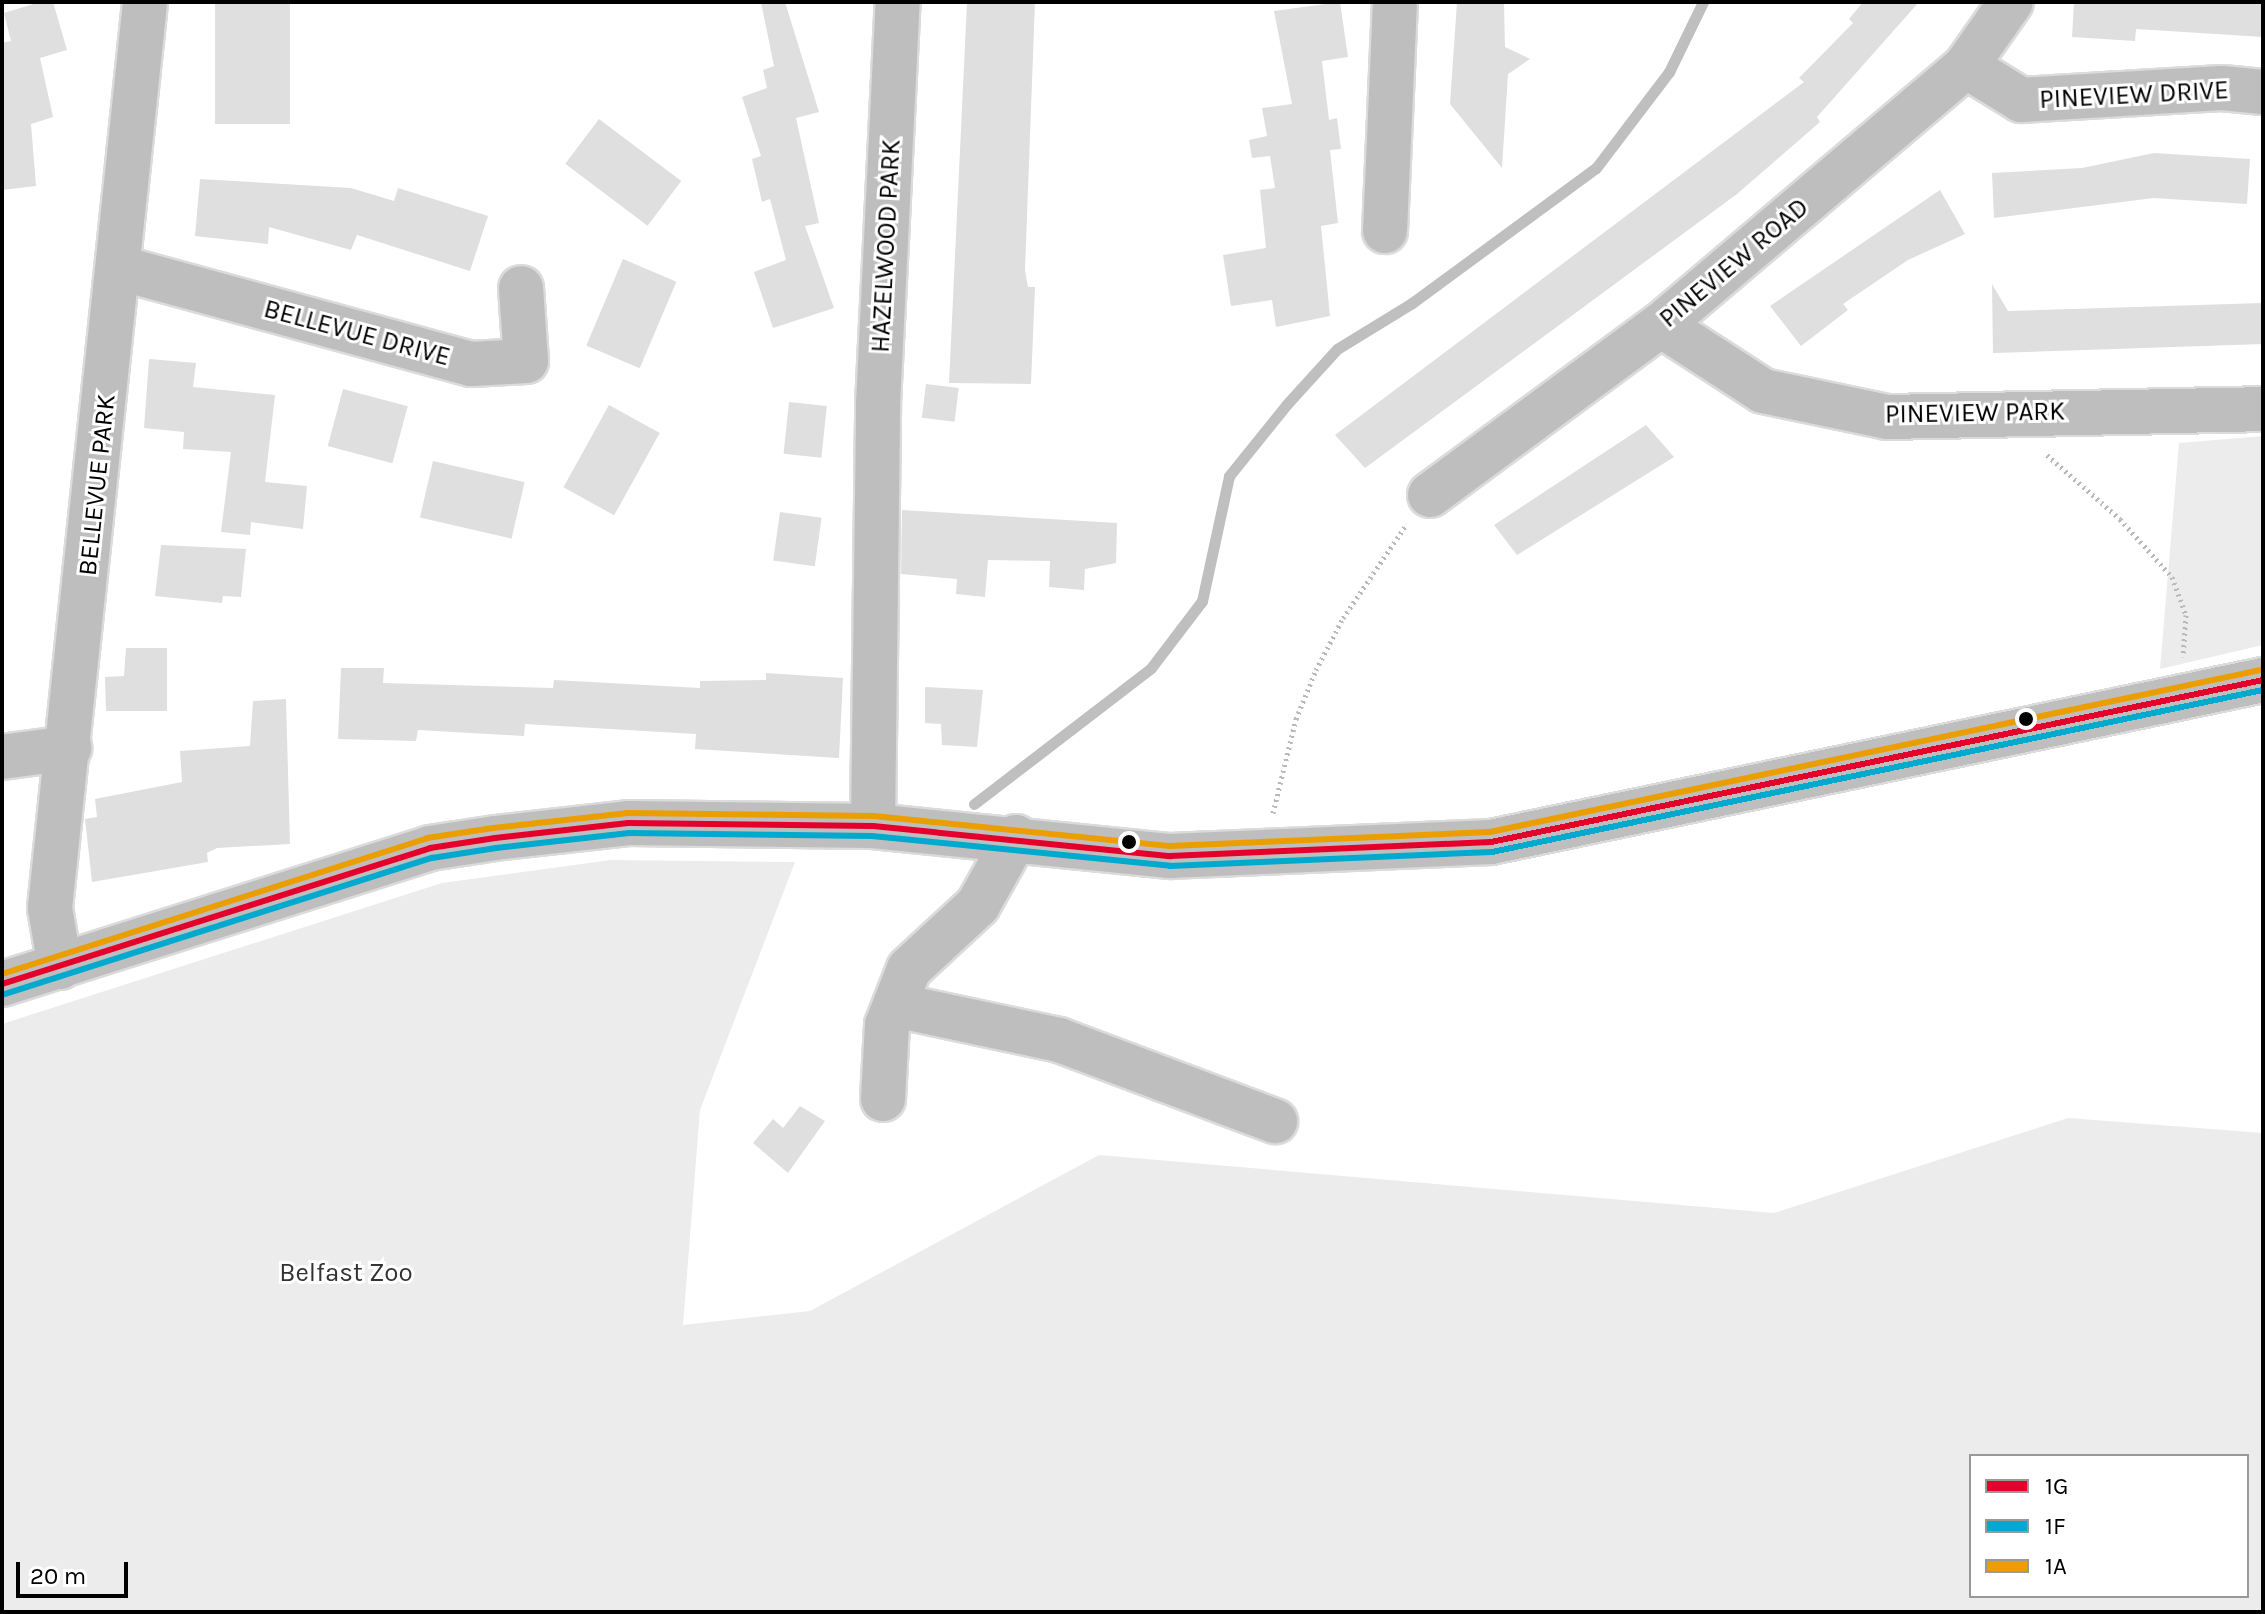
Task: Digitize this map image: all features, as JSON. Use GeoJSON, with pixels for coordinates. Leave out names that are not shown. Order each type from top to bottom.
{"type":"FeatureCollection","features":[{"type":"Feature","properties":{"kind":"street","name":"BELLEVUE PARK"},"geometry":{"type":"LineString","coordinates":[[60,967],[50,908],[120,268],[145,2]]}},
{"type":"Feature","properties":{"kind":"street","name":"HAZELWOOD PARK"},"geometry":{"type":"LineString","coordinates":[[873,826],[878,404],[898,2]]}},
{"type":"Feature","properties":{"kind":"street"},"geometry":{"type":"LineString","coordinates":[[1385,231],[1395,2]]}},
{"type":"Feature","properties":{"kind":"street","name":"PINEVIEW ROAD"},"geometry":{"type":"LineString","coordinates":[[1430,495],[1661,325],[1966,66],[2011,2]]}},
{"type":"Feature","properties":{"kind":"street","name":"PINEVIEW DRIVE"},"geometry":{"type":"LineString","coordinates":[[1966,66],[2021,100],[2222,88],[2263,92]]}},
{"type":"Feature","properties":{"kind":"street","name":"BELLEVUE DRIVE"},"geometry":{"type":"LineString","coordinates":[[120,268],[471,364],[526,361],[521,288]]}},
{"type":"Feature","properties":{"kind":"street","name":"PINEVIEW PARK"},"geometry":{"type":"LineString","coordinates":[[1661,325],[1763,391],[1887,417],[2263,409]]}},
{"type":"Feature","properties":{"kind":"street"},"geometry":{"type":"LineString","coordinates":[[2,984],[430,848],[628,823],[873,826],[1016,837],[1170,856],[1491,842],[2184,694],[2263,680]]}},
{"type":"Feature","properties":{"kind":"street"},"geometry":{"type":"LineString","coordinates":[[2,757],[69,748]]}},
{"type":"Feature","properties":{"kind":"street"},"geometry":{"type":"LineString","coordinates":[[883,1099],[887,1025],[909,969],[978,905],[1016,837]]}},
{"type":"Feature","properties":{"kind":"street"},"geometry":{"type":"LineString","coordinates":[[895,1005],[1059,1040],[1275,1121]]}},
{"type":"Feature","properties":{"kind":"path"},"geometry":{"type":"LineString","coordinates":[[1997,414],[2120,519],[2172,577],[2186,615],[2184,694]]}},
{"type":"Feature","properties":{"kind":"path"},"geometry":{"type":"LineString","coordinates":[[1267,854],[1277,785],[1316,670],[1383,555],[1430,495]]}},
{"type":"Feature","properties":{"kind":"path"},"geometry":{"type":"LineString","coordinates":[[1343,1612],[1402,1612]]}},
{"type":"Feature","properties":{"kind":"green space"},"geometry":{"type":"Polygon","coordinates":[[[2263,436],[2263,645],[2160,669],[2179,443],[2263,436]]]}},
{"type":"Feature","properties":{"kind":"green space","name":"Belfast Zoo"},"geometry":{"type":"Polygon","coordinates":[[[611,860],[795,862],[700,1110],[683,1325],[810,1311],[1099,1155],[1774,1213],[2068,1118],[2263,1133],[2263,1612],[2,1612],[2,1024],[442,883],[611,860]]]}},
{"type":"Feature","properties":{"kind":"building"},"geometry":{"type":"Polygon","coordinates":[[[40,2],[53,2],[67,50],[40,58],[53,117],[31,124],[36,186],[2,190],[2,43],[11,41],[4,13],[40,2]]]}},
{"type":"Feature","properties":{"kind":"building"},"geometry":{"type":"Polygon","coordinates":[[[215,2],[290,2],[290,124],[215,124],[215,2]]]}},
{"type":"Feature","properties":{"kind":"building"},"geometry":{"type":"Polygon","coordinates":[[[761,2],[785,2],[819,112],[796,118],[819,223],[805,226],[834,308],[773,328],[754,272],[786,260],[770,199],[762,202],[752,159],[761,156],[742,97],[767,88],[763,70],[774,66],[761,2]]]}},
{"type":"Feature","properties":{"kind":"building"},"geometry":{"type":"Polygon","coordinates":[[[967,2],[1035,2],[1025,270],[1028,287],[1035,287],[1031,384],[949,383],[967,2]]]}},
{"type":"Feature","properties":{"kind":"building"},"geometry":{"type":"Polygon","coordinates":[[[1340,2],[1348,57],[1322,61],[1329,120],[1337,118],[1341,149],[1330,150],[1338,223],[1321,226],[1330,316],[1276,327],[1272,300],[1231,306],[1223,255],[1266,248],[1260,190],[1275,188],[1270,156],[1252,158],[1249,140],[1267,136],[1262,108],[1292,104],[1274,11],[1340,2]]]}},
{"type":"Feature","properties":{"kind":"building"},"geometry":{"type":"Polygon","coordinates":[[[1457,2],[1504,2],[1505,47],[1530,59],[1508,74],[1502,168],[1450,104],[1457,2]]]}},
{"type":"Feature","properties":{"kind":"building"},"geometry":{"type":"Polygon","coordinates":[[[1863,2],[1919,2],[1817,117],[1820,122],[1737,194],[1365,468],[1335,435],[1804,82],[1799,78],[1853,23],[1849,19],[1863,2]]]}},
{"type":"Feature","properties":{"kind":"building"},"geometry":{"type":"Polygon","coordinates":[[[2074,2],[2263,2],[2263,37],[2136,29],[2135,41],[2072,37],[2074,2]]]}},
{"type":"Feature","properties":{"kind":"building"},"geometry":{"type":"Polygon","coordinates":[[[599,119],[681,181],[648,226],[565,164],[599,119]]]}},
{"type":"Feature","properties":{"kind":"building"},"geometry":{"type":"Polygon","coordinates":[[[2154,153],[2250,159],[2247,204],[2154,198],[1994,218],[1992,173],[2082,168],[2154,153]]]}},
{"type":"Feature","properties":{"kind":"building"},"geometry":{"type":"Polygon","coordinates":[[[200,179],[351,188],[394,201],[398,188],[488,216],[470,271],[357,235],[351,250],[269,227],[268,244],[195,236],[200,179]]]}},
{"type":"Feature","properties":{"kind":"building"},"geometry":{"type":"Polygon","coordinates":[[[1940,190],[1965,234],[1908,260],[1843,304],[1848,310],[1801,346],[1770,306],[1940,190]]]}},
{"type":"Feature","properties":{"kind":"building"},"geometry":{"type":"Polygon","coordinates":[[[623,259],[676,282],[640,368],[586,346],[623,259]]]}},
{"type":"Feature","properties":{"kind":"building"},"geometry":{"type":"Polygon","coordinates":[[[1992,284],[2008,311],[2263,303],[2263,344],[1993,353],[1992,284]]]}},
{"type":"Feature","properties":{"kind":"building"},"geometry":{"type":"Polygon","coordinates":[[[149,359],[196,363],[193,387],[275,395],[265,482],[307,486],[303,529],[251,522],[250,535],[221,532],[231,452],[183,449],[184,432],[144,428],[149,359]]]}},
{"type":"Feature","properties":{"kind":"building"},"geometry":{"type":"Polygon","coordinates":[[[926,384],[959,388],[955,422],[922,418],[926,384]]]}},
{"type":"Feature","properties":{"kind":"building"},"geometry":{"type":"Polygon","coordinates":[[[343,389],[408,406],[392,463],[328,446],[343,389]]]}},
{"type":"Feature","properties":{"kind":"building"},"geometry":{"type":"Polygon","coordinates":[[[789,402],[827,406],[821,458],[784,454],[789,402]]]}},
{"type":"Feature","properties":{"kind":"building"},"geometry":{"type":"Polygon","coordinates":[[[609,405],[660,433],[614,515],[563,487],[609,405]]]}},
{"type":"Feature","properties":{"kind":"building"},"geometry":{"type":"Polygon","coordinates":[[[1646,425],[1674,457],[1517,555],[1494,525],[1646,425]]]}},
{"type":"Feature","properties":{"kind":"building"},"geometry":{"type":"Polygon","coordinates":[[[433,461],[525,482],[512,539],[420,518],[433,461]]]}},
{"type":"Feature","properties":{"kind":"building"},"geometry":{"type":"Polygon","coordinates":[[[902,510],[1117,523],[1116,563],[1085,569],[1084,590],[1049,587],[1050,561],[988,560],[985,597],[956,594],[957,579],[901,574],[902,510]]]}},
{"type":"Feature","properties":{"kind":"building"},"geometry":{"type":"Polygon","coordinates":[[[780,512],[822,518],[815,566],[773,561],[780,512]]]}},
{"type":"Feature","properties":{"kind":"building"},"geometry":{"type":"Polygon","coordinates":[[[161,545],[246,549],[241,597],[223,596],[222,603],[155,596],[161,545]]]}},
{"type":"Feature","properties":{"kind":"building"},"geometry":{"type":"Polygon","coordinates":[[[126,648],[167,648],[167,711],[106,711],[105,677],[124,676],[126,648]]]}},
{"type":"Feature","properties":{"kind":"building"},"geometry":{"type":"Polygon","coordinates":[[[341,668],[384,668],[383,683],[553,688],[554,680],[700,688],[700,681],[766,680],[766,673],[843,678],[839,758],[695,749],[696,734],[525,724],[524,736],[418,730],[416,741],[338,739],[341,668]]]}},
{"type":"Feature","properties":{"kind":"building"},"geometry":{"type":"Polygon","coordinates":[[[925,687],[983,690],[977,747],[942,745],[941,724],[925,723],[925,687]]]}},
{"type":"Feature","properties":{"kind":"building"},"geometry":{"type":"Polygon","coordinates":[[[286,699],[290,844],[217,848],[207,853],[208,862],[92,882],[85,819],[97,817],[95,799],[182,782],[180,751],[250,746],[253,701],[286,699]]]}},
{"type":"Feature","properties":{"kind":"building"},"geometry":{"type":"Polygon","coordinates":[[[800,1106],[825,1121],[788,1173],[753,1143],[773,1119],[783,1128],[800,1106]]]}},
{"type":"Feature","properties":{"kind":"waterway"},"geometry":{"type":"LineString","coordinates":[[974,804],[1151,668],[1202,601],[1229,476],[1287,404],[1337,349],[1412,303],[1596,168],[1669,72],[1703,2]]}},
{"type":"Feature","properties":{"kind":"transit line","name":"1A"},"geometry":{"type":"LineString","coordinates":[[2,974],[427,838],[493,828],[628,813],[874,816],[1170,846],[1490,832],[2261,670]]}},
{"type":"Feature","properties":{"kind":"transit line","name":"1G"},"geometry":{"type":"LineString","coordinates":[[2,984],[430,848],[495,838],[628,823],[873,826],[1170,856],[1491,842],[2263,680]]}},
{"type":"Feature","properties":{"kind":"transit line","name":"1F"},"geometry":{"type":"LineString","coordinates":[[5,994],[432,858],[496,848],[629,833],[872,836],[1170,866],[1492,852],[2263,690]]}}]}
